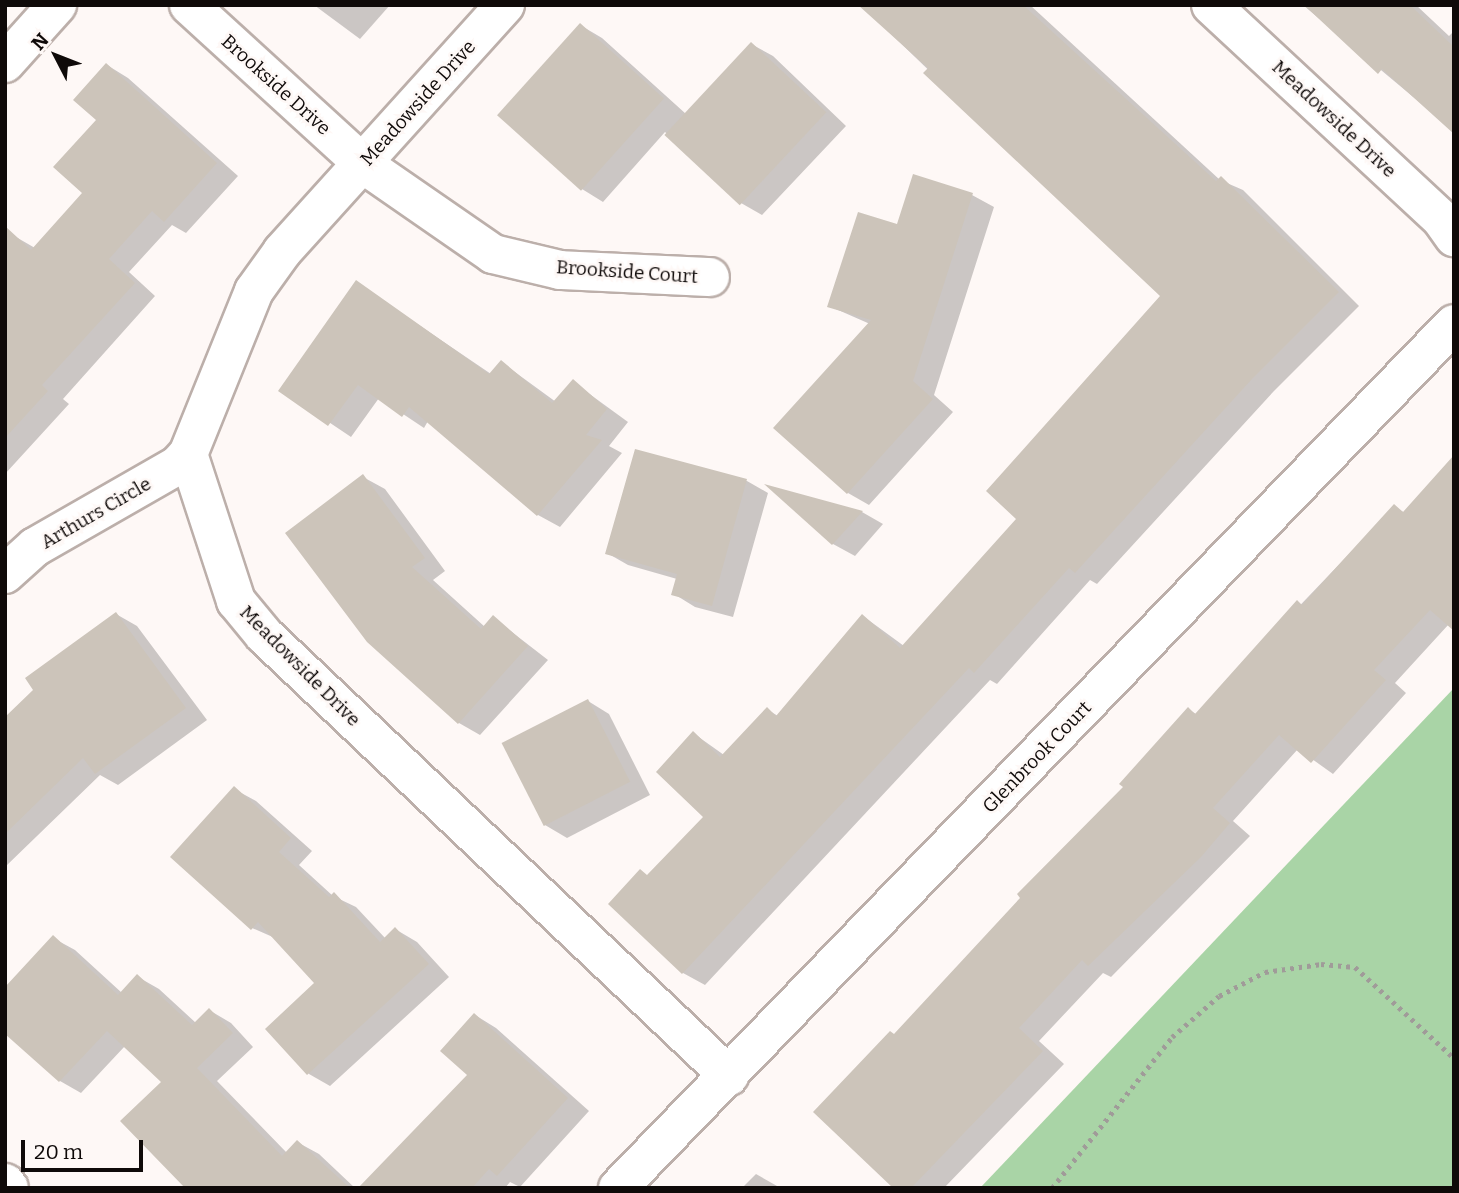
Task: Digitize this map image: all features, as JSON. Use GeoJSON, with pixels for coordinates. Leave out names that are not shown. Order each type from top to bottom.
{"type":"FeatureCollection","features":[{"type":"Feature","properties":{"kind":"street"},"geometry":{"type":"LineString","coordinates":[[5,63],[57,5]]}},
{"type":"Feature","properties":{"kind":"street","name":"Brookside Drive"},"geometry":{"type":"LineString","coordinates":[[189,5],[363,164]]}},
{"type":"Feature","properties":{"kind":"street","name":"Meadowside Drive"},"geometry":{"type":"LineString","coordinates":[[505,5],[282,252],[254,291],[188,454],[236,601],[264,635],[729,1076]]}},
{"type":"Feature","properties":{"kind":"street","name":"Meadowside Drive"},"geometry":{"type":"LineString","coordinates":[[1211,5],[1442,220],[1454,237]]}},
{"type":"Feature","properties":{"kind":"street","name":"Brookside Court"},"geometry":{"type":"LineString","coordinates":[[363,164],[493,254],[560,270],[710,277]]}},
{"type":"Feature","properties":{"kind":"street","name":"Glenbrook Court"},"geometry":{"type":"LineString","coordinates":[[618,1188],[1454,324]]}},
{"type":"Feature","properties":{"kind":"street","name":"Arthurs Circle"},"geometry":{"type":"LineString","coordinates":[[5,574],[35,547],[178,465],[188,454]]}},
{"type":"Feature","properties":{"kind":"street"},"geometry":{"type":"LineString","coordinates":[[5,1183],[9,1188]]}},
{"type":"Feature","properties":{"kind":"path"},"geometry":{"type":"LineString","coordinates":[[1052,1188],[1172,1037],[1219,996],[1265,972],[1321,964],[1355,967],[1454,1058]]}},
{"type":"Feature","properties":{"kind":"green space"},"geometry":{"type":"Polygon","coordinates":[[[1454,688],[1454,1188],[980,1188],[1454,688]]]}},
{"type":"Feature","properties":{"kind":"building"},"geometry":{"type":"Polygon","coordinates":[[[858,5],[1023,5],[1216,181],[1221,176],[1339,292],[1252,379],[1075,573],[1069,568],[974,673],[969,668],[682,974],[608,904],[640,869],[647,875],[703,817],[656,772],[693,731],[720,757],[767,707],[776,716],[862,614],[900,648],[1016,519],[986,491],[1160,296],[923,73],[928,68],[858,5]]]}},
{"type":"Feature","properties":{"kind":"building"},"geometry":{"type":"Polygon","coordinates":[[[1304,5],[1410,5],[1454,47],[1454,134],[1382,69],[1378,74],[1304,5]]]}},
{"type":"Feature","properties":{"kind":"building"},"geometry":{"type":"Polygon","coordinates":[[[580,23],[664,99],[581,191],[497,115],[580,23]]]}},
{"type":"Feature","properties":{"kind":"building"},"geometry":{"type":"Polygon","coordinates":[[[751,42],[826,112],[740,205],[664,135],[751,42]]]}},
{"type":"Feature","properties":{"kind":"building"},"geometry":{"type":"Polygon","coordinates":[[[106,63],[217,163],[164,222],[152,211],[109,259],[135,283],[42,385],[48,391],[5,438],[5,226],[31,250],[82,193],[53,167],[96,120],[73,100],[106,63]]]}},
{"type":"Feature","properties":{"kind":"building"},"geometry":{"type":"Polygon","coordinates":[[[913,174],[973,193],[913,381],[933,399],[847,494],[773,428],[871,320],[827,307],[858,212],[897,224],[913,174]]]}},
{"type":"Feature","properties":{"kind":"building"},"geometry":{"type":"Polygon","coordinates":[[[356,280],[489,374],[501,360],[552,403],[573,379],[607,409],[586,435],[602,440],[537,516],[409,407],[402,417],[358,385],[328,426],[278,391],[356,280]]]}},
{"type":"Feature","properties":{"kind":"building"},"geometry":{"type":"Polygon","coordinates":[[[635,449],[747,479],[712,606],[671,595],[677,574],[605,554],[635,449]]]}},
{"type":"Feature","properties":{"kind":"building"},"geometry":{"type":"Polygon","coordinates":[[[1454,455],[1454,631],[1430,610],[1374,670],[1386,680],[1311,763],[1279,735],[1213,808],[1230,823],[1201,857],[1088,966],[1082,960],[1019,1028],[1043,1051],[911,1188],[893,1188],[813,1112],[890,1031],[894,1034],[1020,898],[1017,894],[1123,787],[1119,784],[1188,707],[1195,714],[1297,600],[1302,605],[1394,504],[1403,512],[1454,455]]]}},
{"type":"Feature","properties":{"kind":"building"},"geometry":{"type":"Polygon","coordinates":[[[363,474],[425,558],[412,567],[481,629],[493,615],[528,646],[458,724],[367,642],[285,533],[363,474]]]}},
{"type":"Feature","properties":{"kind":"building"},"geometry":{"type":"Polygon","coordinates":[[[764,484],[863,511],[832,545],[764,484]]]}},
{"type":"Feature","properties":{"kind":"building"},"geometry":{"type":"Polygon","coordinates":[[[116,612],[186,708],[95,774],[83,758],[5,834],[5,717],[33,690],[25,678],[116,612]]]}},
{"type":"Feature","properties":{"kind":"building"},"geometry":{"type":"Polygon","coordinates":[[[588,699],[630,782],[544,826],[502,743],[588,699]]]}},
{"type":"Feature","properties":{"kind":"building"},"geometry":{"type":"Polygon","coordinates":[[[234,786],[291,838],[279,852],[329,897],[334,892],[380,942],[395,927],[429,964],[307,1075],[265,1029],[314,983],[258,922],[251,930],[170,857],[234,786]]]}},
{"type":"Feature","properties":{"kind":"building"},"geometry":{"type":"Polygon","coordinates":[[[53,935],[118,995],[137,974],[192,1025],[209,1008],[233,1033],[197,1068],[282,1156],[297,1140],[350,1188],[185,1188],[120,1121],[161,1082],[107,1031],[59,1082],[5,1034],[5,987],[53,935]]]}},
{"type":"Feature","properties":{"kind":"building"},"geometry":{"type":"Polygon","coordinates":[[[474,1013],[568,1098],[497,1176],[489,1169],[472,1188],[358,1188],[467,1075],[440,1051],[474,1013]]]}}]}
